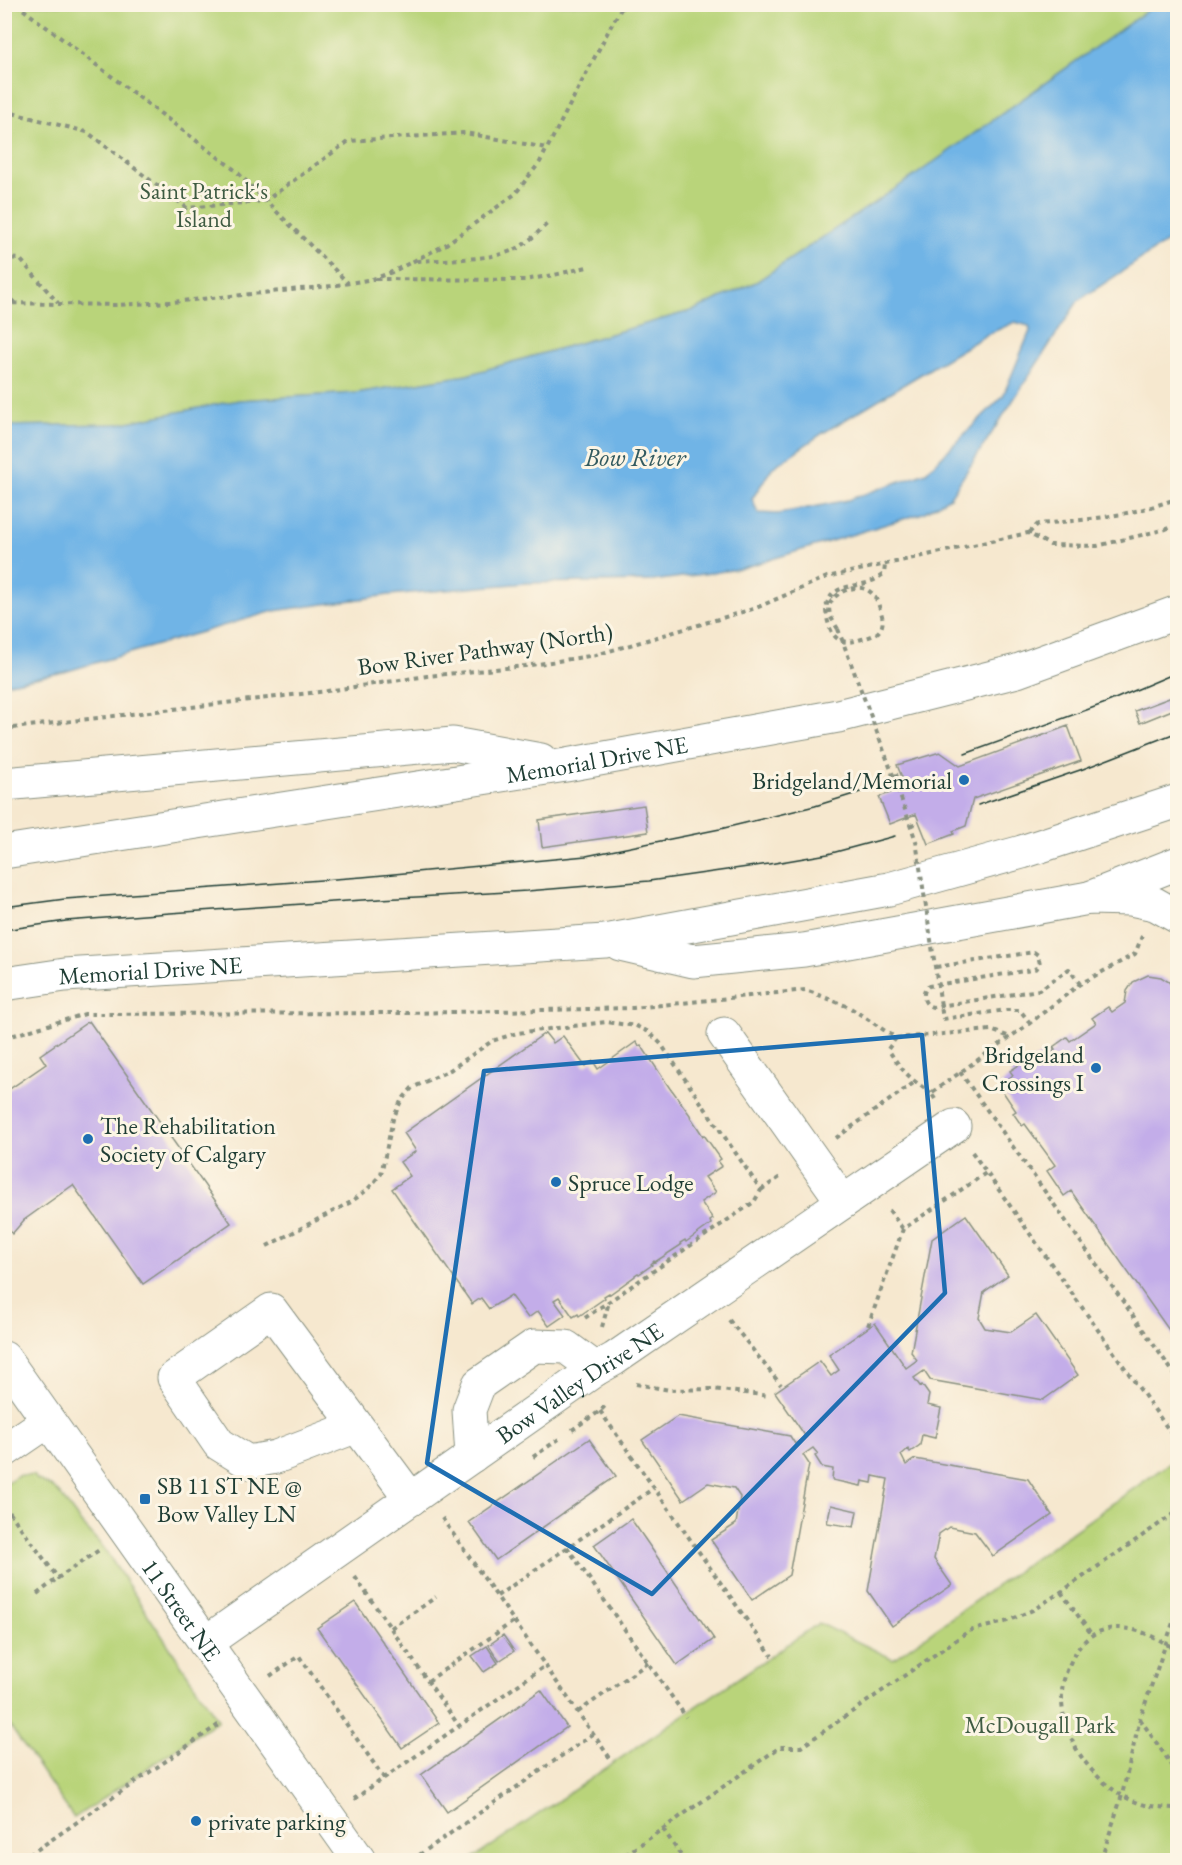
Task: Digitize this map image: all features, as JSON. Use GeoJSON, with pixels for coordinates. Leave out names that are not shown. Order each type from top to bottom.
{"type":"FeatureCollection","features":[{"type":"Feature","properties":{"kind":"main road","name":"Memorial Drive NE"},"geometry":{"type":"LineString","coordinates":[[4,852],[566,765],[838,716],[1017,671],[1178,612]]}},
{"type":"Feature","properties":{"kind":"main road"},"geometry":{"type":"LineString","coordinates":[[4,784],[453,744],[566,765]]}},
{"type":"Feature","properties":{"kind":"main road","name":"Memorial Drive NE"},"geometry":{"type":"LineString","coordinates":[[4,984],[65,975],[605,941],[889,889],[1022,852],[1178,801]]}},
{"type":"Feature","properties":{"kind":"main road"},"geometry":{"type":"LineString","coordinates":[[605,941],[693,961],[804,950],[1089,898],[1178,863]]}},
{"type":"Feature","properties":{"kind":"main road"},"geometry":{"type":"LineString","coordinates":[[1089,898],[1131,899],[1155,904],[1178,917]]}},
{"type":"Feature","properties":{"kind":"main road"},"geometry":{"type":"LineString","coordinates":[[724,1034],[843,1202]]}},
{"type":"Feature","properties":{"kind":"main road","name":"Bow Valley Drive NE"},"geometry":{"type":"LineString","coordinates":[[205,1643],[587,1375],[954,1126]]}},
{"type":"Feature","properties":{"kind":"main road"},"geometry":{"type":"LineString","coordinates":[[357,1426],[276,1457],[248,1462],[219,1444],[174,1378],[271,1310],[357,1426],[417,1495]]}},
{"type":"Feature","properties":{"kind":"main road"},"geometry":{"type":"LineString","coordinates":[[472,1456],[469,1410],[479,1384],[534,1346],[566,1347],[587,1375]]}},
{"type":"Feature","properties":{"kind":"main road","name":"11 Street NE"},"geometry":{"type":"LineString","coordinates":[[4,1358],[359,1860]]}},
{"type":"Feature","properties":{"kind":"main road"},"geometry":{"type":"LineString","coordinates":[[4,1451],[48,1421]]}},
{"type":"Feature","properties":{"kind":"path"},"geometry":{"type":"LineString","coordinates":[[16,4],[235,170],[348,283]]}},
{"type":"Feature","properties":{"kind":"path"},"geometry":{"type":"LineString","coordinates":[[373,279],[445,245],[515,194],[540,162],[624,4]]}},
{"type":"Feature","properties":{"kind":"path"},"geometry":{"type":"LineString","coordinates":[[4,111],[87,132],[187,208],[265,201],[349,141],[465,133],[547,148]]}},
{"type":"Feature","properties":{"kind":"path"},"geometry":{"type":"LineString","coordinates":[[415,261],[479,258],[514,250],[531,240],[547,224]]}},
{"type":"Feature","properties":{"kind":"path"},"geometry":{"type":"LineString","coordinates":[[4,258],[20,259],[59,303]]}},
{"type":"Feature","properties":{"kind":"path"},"geometry":{"type":"LineString","coordinates":[[4,303],[115,305],[172,302],[373,279],[525,280],[586,267]]}},
{"type":"Feature","properties":{"kind":"path"},"geometry":{"type":"LineString","coordinates":[[4,294],[16,303]]}},
{"type":"Feature","properties":{"kind":"path","name":"Bow River Pathway (North)"},"geometry":{"type":"LineString","coordinates":[[4,729],[281,697],[596,655],[756,608],[827,577],[1028,533],[1038,524],[1124,515],[1178,498]]}},
{"type":"Feature","properties":{"kind":"path"},"geometry":{"type":"LineString","coordinates":[[1028,533],[1050,544],[1097,546],[1178,524]]}},
{"type":"Feature","properties":{"kind":"path"},"geometry":{"type":"LineString","coordinates":[[885,565],[884,574],[872,581],[836,591],[828,599],[826,610],[834,637],[844,643],[873,636],[881,629],[883,618],[877,599],[870,591],[860,587],[837,594],[830,604],[830,616],[838,629],[891,767],[916,841],[943,1019],[1020,1010],[1030,1023]]}},
{"type":"Feature","properties":{"kind":"path"},"geometry":{"type":"LineString","coordinates":[[894,776],[900,774]]}},
{"type":"Feature","properties":{"kind":"path"},"geometry":{"type":"LineString","coordinates":[[911,825],[919,823]]}},
{"type":"Feature","properties":{"kind":"path"},"geometry":{"type":"LineString","coordinates":[[936,967],[1034,952],[1038,955],[1040,964],[1031,970],[930,986],[924,993],[925,1002],[928,1006],[933,1007],[1039,990],[1069,969],[1080,984]]}},
{"type":"Feature","properties":{"kind":"path"},"geometry":{"type":"LineString","coordinates":[[931,1093],[1030,1023],[1080,984],[1135,954]]}},
{"type":"Feature","properties":{"kind":"path"},"geometry":{"type":"LineString","coordinates":[[4,1038],[85,1014],[396,1013],[633,1008],[806,990],[849,1007],[896,1038],[991,1030],[1010,1037]]}},
{"type":"Feature","properties":{"kind":"path"},"geometry":{"type":"LineString","coordinates":[[267,1246],[351,1202],[367,1190],[381,1174],[393,1119],[401,1101],[412,1089],[450,1070],[492,1041],[517,1033],[606,1022],[636,1026],[649,1032],[661,1044],[761,1190],[754,1202],[573,1326]]}},
{"type":"Feature","properties":{"kind":"path"},"geometry":{"type":"LineString","coordinates":[[896,1038],[888,1049],[899,1068],[931,1093],[1178,1443]]}},
{"type":"Feature","properties":{"kind":"path"},"geometry":{"type":"LineString","coordinates":[[960,1072],[1178,1379]]}},
{"type":"Feature","properties":{"kind":"path"},"geometry":{"type":"LineString","coordinates":[[868,1326],[903,1229],[986,1173]]}},
{"type":"Feature","properties":{"kind":"path"},"geometry":{"type":"LineString","coordinates":[[708,1294],[781,1385]]}},
{"type":"Feature","properties":{"kind":"path"},"geometry":{"type":"LineString","coordinates":[[587,1375],[600,1411],[772,1656]]}},
{"type":"Feature","properties":{"kind":"path"},"geometry":{"type":"LineString","coordinates":[[630,1382],[670,1390],[712,1389],[770,1396]]}},
{"type":"Feature","properties":{"kind":"path"},"geometry":{"type":"LineString","coordinates":[[568,1432],[600,1411],[615,1397]]}},
{"type":"Feature","properties":{"kind":"path"},"geometry":{"type":"LineString","coordinates":[[530,1458],[560,1438]]}},
{"type":"Feature","properties":{"kind":"path"},"geometry":{"type":"LineString","coordinates":[[497,1596],[654,1488]]}},
{"type":"Feature","properties":{"kind":"path"},"geometry":{"type":"LineString","coordinates":[[417,1495],[497,1596],[612,1761]]}},
{"type":"Feature","properties":{"kind":"path"},"geometry":{"type":"LineString","coordinates":[[4,1505],[58,1578],[103,1547],[37,1594]]}},
{"type":"Feature","properties":{"kind":"path"},"geometry":{"type":"LineString","coordinates":[[618,1860],[780,1747],[801,1747],[969,1631],[1005,1622],[1033,1610],[1178,1511]]}},
{"type":"Feature","properties":{"kind":"path"},"geometry":{"type":"LineString","coordinates":[[567,1547],[686,1717]]}},
{"type":"Feature","properties":{"kind":"path"},"geometry":{"type":"LineString","coordinates":[[337,1550],[459,1726]]}},
{"type":"Feature","properties":{"kind":"path"},"geometry":{"type":"LineString","coordinates":[[1061,1592],[1092,1635]]}},
{"type":"Feature","properties":{"kind":"path"},"geometry":{"type":"LineString","coordinates":[[391,1629],[436,1597]]}},
{"type":"Feature","properties":{"kind":"path"},"geometry":{"type":"LineString","coordinates":[[1101,1860],[1122,1795],[1140,1719],[1178,1608]]}},
{"type":"Feature","properties":{"kind":"path"},"geometry":{"type":"LineString","coordinates":[[428,1681],[514,1621]]}},
{"type":"Feature","properties":{"kind":"path"},"geometry":{"type":"LineString","coordinates":[[1178,1652],[1146,1633],[1131,1628],[1116,1628],[1092,1635],[1076,1650],[1064,1675],[1062,1699],[1066,1723],[1076,1749],[1102,1781],[1138,1803],[1178,1807]]}},
{"type":"Feature","properties":{"kind":"path"},"geometry":{"type":"LineString","coordinates":[[299,1656],[384,1778]]}},
{"type":"Feature","properties":{"kind":"path"},"geometry":{"type":"LineString","coordinates":[[578,1712],[648,1663]]}},
{"type":"Feature","properties":{"kind":"path"},"geometry":{"type":"LineString","coordinates":[[328,1817],[545,1666]]}},
{"type":"Feature","properties":{"kind":"path"},"geometry":{"type":"LineString","coordinates":[[22,1860],[248,1704]]}},
{"type":"Feature","properties":{"kind":"path"},"geometry":{"type":"LineString","coordinates":[[1140,1719],[1178,1774]]}},
{"type":"Feature","properties":{"kind":"path"},"geometry":{"type":"LineString","coordinates":[[412,1860],[593,1734]]}},
{"type":"Feature","properties":{"kind":"path"},"geometry":{"type":"LineString","coordinates":[[663,1829],[684,1860]]}},
{"type":"Feature","properties":{"kind":"highlighted area"},"geometry":{"type":"Polygon","coordinates":[[[922,1035],[945,1293],[652,1594],[427,1463],[484,1071],[922,1035]]]}},
{"type":"Feature","properties":{"kind":"green space","name":"Saint Patrick's Island"},"geometry":{"type":"Polygon","coordinates":[[[4,5],[1155,5],[917,174],[756,282],[694,310],[467,375],[356,393],[239,400],[118,424],[5,426],[4,5]]]}},
{"type":"Feature","properties":{"kind":"green space","name":"McDougall Park"},"geometry":{"type":"Polygon","coordinates":[[[1177,1458],[1177,1860],[471,1860],[819,1623],[893,1659],[1177,1458]]]}},
{"type":"Feature","properties":{"kind":"green space"},"geometry":{"type":"Polygon","coordinates":[[[18,1475],[35,1476],[36,1479],[59,1493],[80,1522],[103,1547],[218,1720],[74,1818],[5,1719],[5,1484],[18,1475]]]}},
{"type":"Feature","properties":{"kind":"water","name":"Bow River"},"geometry":{"type":"Polygon","coordinates":[[[1155,5],[1177,5],[1177,235],[1078,301],[950,497],[923,513],[739,569],[653,581],[525,583],[389,595],[274,611],[64,672],[5,684],[5,426],[118,424],[239,400],[356,393],[467,375],[694,310],[756,282],[917,174],[1155,5]],[[1015,322],[986,335],[823,433],[772,468],[752,499],[758,513],[778,514],[848,500],[926,472],[1003,396],[1030,331],[1029,326],[1015,322]]]}},
{"type":"Feature","properties":{"kind":"building"},"geometry":{"type":"Polygon","coordinates":[[[1172,697],[1177,708],[1140,723],[1135,711],[1172,697]]]}},
{"type":"Feature","properties":{"kind":"building","name":"Bridgeland/Memorial"},"geometry":{"type":"Polygon","coordinates":[[[1068,726],[1081,761],[973,799],[966,826],[953,831],[954,834],[928,844],[916,814],[890,824],[879,797],[906,787],[897,765],[940,752],[960,766],[1068,726]]]}},
{"type":"Feature","properties":{"kind":"building"},"geometry":{"type":"Polygon","coordinates":[[[644,805],[648,832],[542,847],[539,820],[644,805]]]}},
{"type":"Feature","properties":{"kind":"building"},"geometry":{"type":"Polygon","coordinates":[[[1148,975],[1161,977],[1178,992],[1178,1343],[1071,1191],[1064,1196],[1047,1171],[1055,1165],[1025,1124],[1022,1126],[1013,1113],[1016,1111],[999,1086],[1013,1075],[1010,1071],[1025,1061],[1027,1065],[1042,1054],[1045,1058],[1055,1050],[1053,1047],[1067,1037],[1070,1041],[1096,1023],[1092,1018],[1108,1007],[1112,1012],[1125,1003],[1127,991],[1133,982],[1148,975]]]}},
{"type":"Feature","properties":{"kind":"building","name":"The Rehabilitation Society of Calgary"},"geometry":{"type":"Polygon","coordinates":[[[89,1021],[231,1223],[143,1284],[73,1185],[24,1220],[12,1234],[4,1219],[4,1093],[46,1064],[40,1055],[89,1021]]]}},
{"type":"Feature","properties":{"kind":"building","name":"Spruce Lodge"},"geometry":{"type":"Polygon","coordinates":[[[545,1033],[553,1043],[563,1036],[585,1066],[593,1061],[598,1069],[636,1042],[639,1046],[641,1045],[721,1159],[718,1161],[722,1166],[705,1177],[716,1192],[701,1202],[713,1219],[710,1221],[711,1224],[654,1261],[652,1265],[604,1296],[605,1298],[579,1316],[578,1314],[573,1317],[559,1297],[554,1300],[565,1315],[549,1326],[538,1311],[528,1318],[511,1295],[489,1309],[481,1298],[472,1304],[392,1189],[410,1176],[400,1162],[416,1151],[404,1133],[545,1033]]]}},
{"type":"Feature","properties":{"kind":"building"},"geometry":{"type":"Polygon","coordinates":[[[966,1215],[1008,1275],[984,1292],[979,1318],[985,1328],[1011,1332],[1036,1315],[1078,1375],[1043,1400],[930,1380],[924,1371],[914,1378],[929,1395],[927,1405],[941,1408],[935,1438],[922,1435],[920,1445],[910,1452],[908,1449],[901,1455],[906,1465],[915,1459],[1028,1479],[1052,1515],[993,1556],[975,1532],[949,1527],[939,1534],[934,1559],[952,1585],[892,1626],[868,1591],[888,1479],[873,1476],[872,1483],[862,1481],[861,1486],[832,1480],[833,1469],[822,1467],[815,1456],[818,1454],[813,1448],[803,1455],[809,1464],[789,1575],[752,1600],[711,1540],[736,1524],[740,1497],[734,1488],[708,1483],[683,1500],[642,1440],[678,1416],[790,1436],[795,1444],[806,1437],[775,1392],[820,1361],[831,1376],[839,1370],[829,1355],[875,1323],[906,1368],[917,1360],[911,1352],[932,1239],[966,1215]]]}},
{"type":"Feature","properties":{"kind":"building"},"geometry":{"type":"Polygon","coordinates":[[[589,1439],[616,1476],[496,1560],[469,1522],[589,1439]]]}},
{"type":"Feature","properties":{"kind":"building"},"geometry":{"type":"Polygon","coordinates":[[[831,1505],[857,1511],[854,1527],[827,1523],[831,1505]]]}},
{"type":"Feature","properties":{"kind":"building"},"geometry":{"type":"Polygon","coordinates":[[[631,1519],[714,1639],[677,1665],[594,1545],[631,1519]]]}},
{"type":"Feature","properties":{"kind":"building"},"geometry":{"type":"Polygon","coordinates":[[[355,1602],[439,1723],[402,1748],[317,1628],[355,1602]]]}},
{"type":"Feature","properties":{"kind":"building"},"geometry":{"type":"Polygon","coordinates":[[[503,1635],[514,1651],[499,1661],[489,1645],[503,1635]]]}},
{"type":"Feature","properties":{"kind":"building"},"geometry":{"type":"Polygon","coordinates":[[[487,1646],[498,1663],[484,1672],[472,1656],[487,1646]]]}},
{"type":"Feature","properties":{"kind":"building"},"geometry":{"type":"Polygon","coordinates":[[[541,1690],[567,1727],[447,1812],[421,1775],[541,1690]]]}},
{"type":"Feature","properties":{"kind":"tram line"},"geometry":{"type":"LineString","coordinates":[[965,754],[1103,704],[1178,672]]}},
{"type":"Feature","properties":{"kind":"tram line"},"geometry":{"type":"LineString","coordinates":[[978,805],[1083,769],[1178,732]]}},
{"type":"Feature","properties":{"kind":"tram line"},"geometry":{"type":"LineString","coordinates":[[4,907],[65,899],[362,877],[586,856],[720,829],[815,806],[883,785]]}},
{"type":"Feature","properties":{"kind":"tram line"},"geometry":{"type":"LineString","coordinates":[[4,930],[66,921],[170,913],[527,891],[649,881],[828,854],[895,836]]}},
{"type":"Feature","properties":{"kind":"place","name":"Bridgeland/Memorial"},"geometry":{"type":"Point","coordinates":[964,780]}},
{"type":"Feature","properties":{"kind":"place","name":"Bridgeland Crossings I"},"geometry":{"type":"Point","coordinates":[1096,1068]}},
{"type":"Feature","properties":{"kind":"place","name":"The Rehabilitation Society of Calgary"},"geometry":{"type":"Point","coordinates":[88,1139]}},
{"type":"Feature","properties":{"kind":"place","name":"Spruce Lodge"},"geometry":{"type":"Point","coordinates":[556,1182]}},
{"type":"Feature","properties":{"kind":"place","name":"SB 11 ST NE @ Bow Valley LN"},"geometry":{"type":"Point","coordinates":[145,1499]}},
{"type":"Feature","properties":{"kind":"place","name":"private parking"},"geometry":{"type":"Point","coordinates":[196,1821]}}]}
